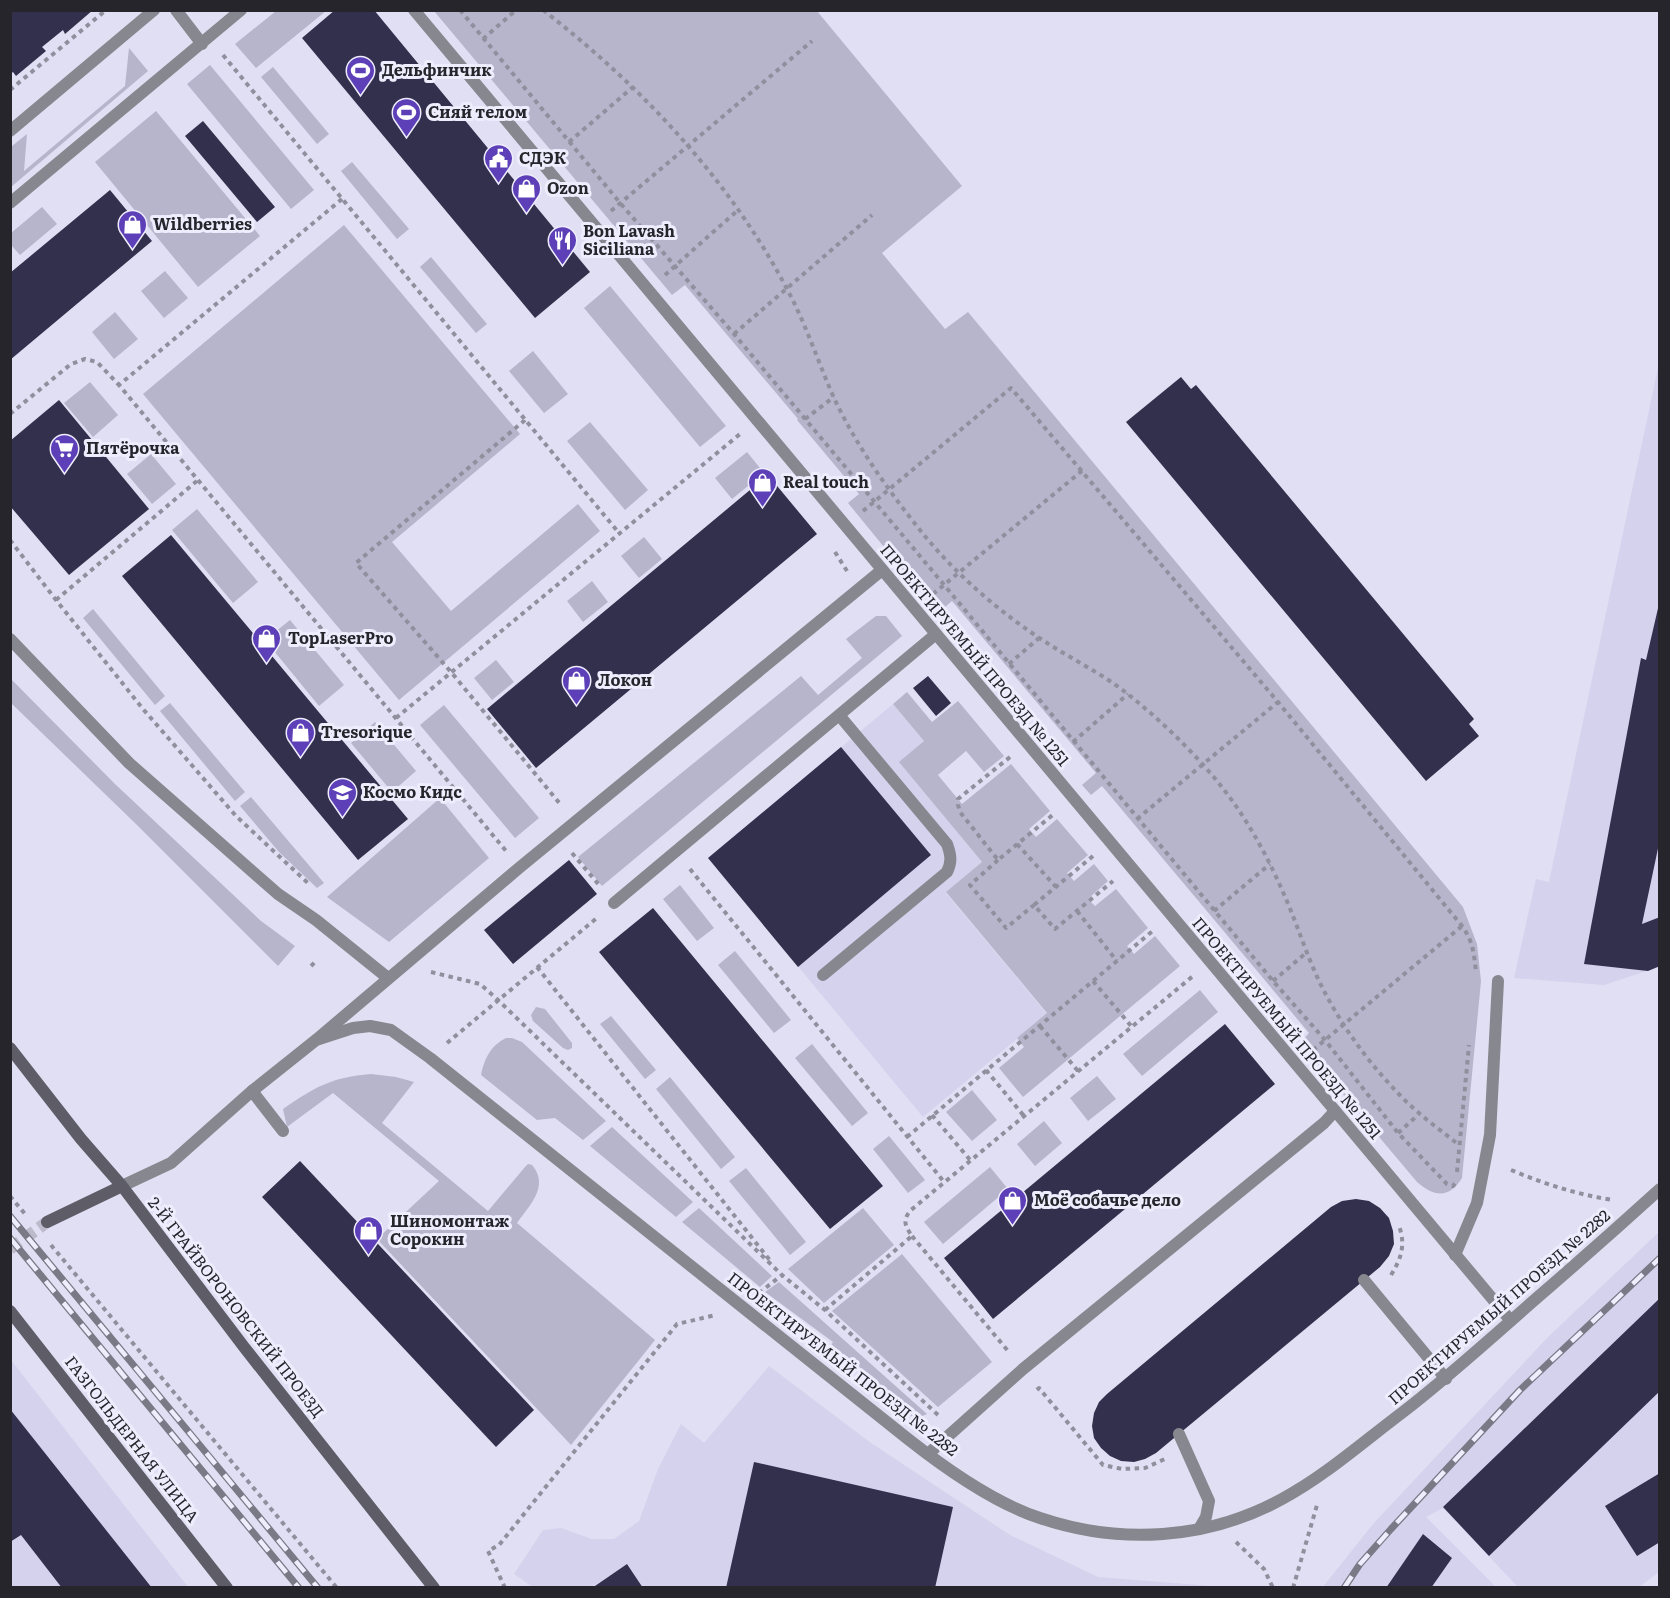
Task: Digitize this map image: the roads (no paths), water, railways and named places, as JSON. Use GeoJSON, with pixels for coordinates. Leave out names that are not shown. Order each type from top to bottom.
{"type":"FeatureCollection","features":[{"type":"Feature","properties":{"kind":"main road","name":"2-Й ГРАЙВОРОНОВСКИЙ ПРОЕЗД"},"geometry":{"type":"LineString","coordinates":[[10,1048],[122,1186],[244,1347],[434,1587]]}},
{"type":"Feature","properties":{"kind":"main road"},"geometry":{"type":"LineString","coordinates":[[46,1222],[122,1186]]}},
{"type":"Feature","properties":{"kind":"main road","name":"ГАЗГОЛЬДЕРНАЯ УЛИЦА"},"geometry":{"type":"LineString","coordinates":[[10,1311],[227,1587]]}},
{"type":"Feature","properties":{"kind":"street"},"geometry":{"type":"LineString","coordinates":[[10,131],[154,10]]}},
{"type":"Feature","properties":{"kind":"street"},"geometry":{"type":"LineString","coordinates":[[176,10],[202,44]]}},
{"type":"Feature","properties":{"kind":"street"},"geometry":{"type":"LineString","coordinates":[[10,203],[241,10]]}},
{"type":"Feature","properties":{"kind":"street","name":"ПРОЕКТИРУЕМЫЙ ПРОЕЗД № 1251"},"geometry":{"type":"LineString","coordinates":[[414,10],[1511,1321]]}},
{"type":"Feature","properties":{"kind":"street"},"geometry":{"type":"LineString","coordinates":[[316,1040],[519,868],[882,570]]}},
{"type":"Feature","properties":{"kind":"street"},"geometry":{"type":"LineString","coordinates":[[614,903],[936,634]]}},
{"type":"Feature","properties":{"kind":"street"},"geometry":{"type":"LineString","coordinates":[[10,639],[129,763],[278,894],[316,920],[388,978]]}},
{"type":"Feature","properties":{"kind":"street"},"geometry":{"type":"LineString","coordinates":[[823,975],[947,872],[951,856],[947,844],[839,716]]}},
{"type":"Feature","properties":{"kind":"street"},"geometry":{"type":"LineString","coordinates":[[1455,1255],[1477,1203],[1488,1147],[1498,981]]}},
{"type":"Feature","properties":{"kind":"street","name":"ПРОЕКТИРУЕМЫЙ ПРОЕЗД № 2282"},"geometry":{"type":"LineString","coordinates":[[122,1186],[171,1163],[252,1091],[316,1040],[353,1028],[370,1026],[391,1030],[430,1058],[928,1454],[987,1494],[1039,1518],[1100,1534],[1156,1536],[1213,1527],[1241,1518],[1282,1499],[1320,1475],[1446,1379],[1659,1189]]}},
{"type":"Feature","properties":{"kind":"street"},"geometry":{"type":"LineString","coordinates":[[252,1091],[283,1131]]}},
{"type":"Feature","properties":{"kind":"street"},"geometry":{"type":"LineString","coordinates":[[928,1454],[1023,1369],[1335,1112]]}},
{"type":"Feature","properties":{"kind":"street"},"geometry":{"type":"LineString","coordinates":[[1364,1280],[1446,1379]]}},
{"type":"Feature","properties":{"kind":"street"},"geometry":{"type":"LineString","coordinates":[[1179,1434],[1209,1501],[1206,1517],[1199,1529]]}},
{"type":"Feature","properties":{"kind":"tunnel"},"geometry":{"type":"LineString","coordinates":[[10,1249],[47,1222]]}},
{"type":"Feature","properties":{"kind":"railway"},"geometry":{"type":"LineString","coordinates":[[10,1216],[318,1588]]}},
{"type":"Feature","properties":{"kind":"railway"},"geometry":{"type":"LineString","coordinates":[[10,1238],[299,1588]]}},
{"type":"Feature","properties":{"kind":"railway"},"geometry":{"type":"LineString","coordinates":[[1344,1588],[1360,1564],[1391,1529],[1520,1390],[1660,1258]]}},
{"type":"Feature","properties":{"kind":"place","name":"Дельфинчик"},"geometry":{"type":"Point","coordinates":[361,96]}},
{"type":"Feature","properties":{"kind":"place","name":"Сияй телом"},"geometry":{"type":"Point","coordinates":[407,138]}},
{"type":"Feature","properties":{"kind":"place","name":"СДЭК"},"geometry":{"type":"Point","coordinates":[498,184]}},
{"type":"Feature","properties":{"kind":"place","name":"Ozon"},"geometry":{"type":"Point","coordinates":[526,214]}},
{"type":"Feature","properties":{"kind":"place","name":"Wildberries"},"geometry":{"type":"Point","coordinates":[132,250]}},
{"type":"Feature","properties":{"kind":"place","name":"Bon Lavash Siciliana"},"geometry":{"type":"Point","coordinates":[562,266]}},
{"type":"Feature","properties":{"kind":"place","name":"Пятёрочка"},"geometry":{"type":"Point","coordinates":[65,474]}},
{"type":"Feature","properties":{"kind":"place","name":"Real touch"},"geometry":{"type":"Point","coordinates":[762,508]}},
{"type":"Feature","properties":{"kind":"place","name":"TopLaserPro"},"geometry":{"type":"Point","coordinates":[267,664]}},
{"type":"Feature","properties":{"kind":"place","name":"Локон"},"geometry":{"type":"Point","coordinates":[577,706]}},
{"type":"Feature","properties":{"kind":"place","name":"Tresorique"},"geometry":{"type":"Point","coordinates":[300,758]}},
{"type":"Feature","properties":{"kind":"place","name":"Космо Кидс"},"geometry":{"type":"Point","coordinates":[342,818]}},
{"type":"Feature","properties":{"kind":"place","name":"Моё собачье дело"},"geometry":{"type":"Point","coordinates":[1013,1226]}},
{"type":"Feature","properties":{"kind":"place","name":"Шиномонтаж Сорокин"},"geometry":{"type":"Point","coordinates":[369,1256]}}]}
